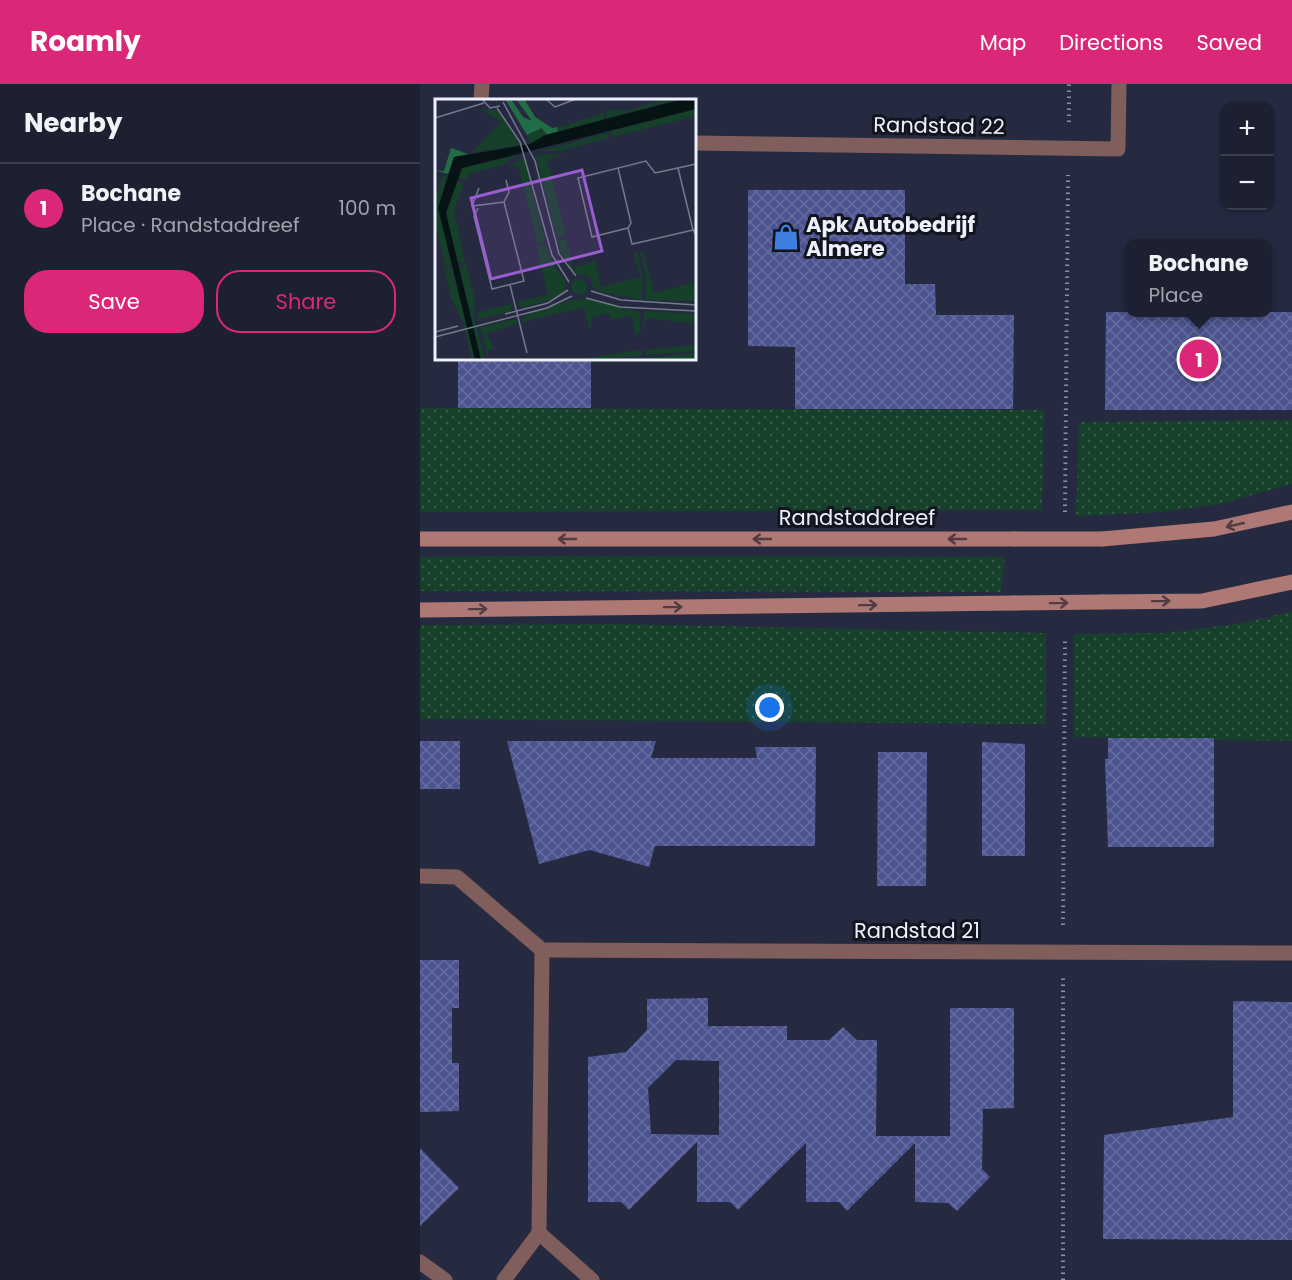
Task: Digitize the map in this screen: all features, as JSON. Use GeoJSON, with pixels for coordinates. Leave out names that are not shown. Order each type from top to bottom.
{"type":"FeatureCollection","features":[{"type":"Feature","properties":{"kind":"main road","name":"Randstaddreef"},"geometry":{"type":"LineString","coordinates":[[420,539],[1102,539],[1214,530],[1292,512]]}},
{"type":"Feature","properties":{"kind":"main road"},"geometry":{"type":"LineString","coordinates":[[420,610],[1202,601],[1292,582]]}},
{"type":"Feature","properties":{"kind":"street","name":"Randstad 22"},"geometry":{"type":"LineString","coordinates":[[696,143],[1118,149],[1119,84]]}},
{"type":"Feature","properties":{"kind":"street"},"geometry":{"type":"LineString","coordinates":[[420,876],[458,877],[542,950],[538,1233],[504,1280]]}},
{"type":"Feature","properties":{"kind":"street","name":"Randstad 21"},"geometry":{"type":"LineString","coordinates":[[542,950],[1292,953]]}},
{"type":"Feature","properties":{"kind":"street"},"geometry":{"type":"LineString","coordinates":[[538,1233],[592,1280]]}},
{"type":"Feature","properties":{"kind":"street"},"geometry":{"type":"LineString","coordinates":[[420,1262],[445,1280]]}},
{"type":"Feature","properties":{"kind":"path"},"geometry":{"type":"LineString","coordinates":[[1065,518],[1070,84]]}},
{"type":"Feature","properties":{"kind":"path"},"geometry":{"type":"LineString","coordinates":[[1063,1280],[1065,639]]}},
{"type":"Feature","properties":{"kind":"green space"},"geometry":{"type":"Polygon","coordinates":[[[420,408],[1044,410],[1042,510],[420,512],[420,408]]]}},
{"type":"Feature","properties":{"kind":"green space"},"geometry":{"type":"Polygon","coordinates":[[[1292,420],[1292,484],[1220,504],[1159,512],[1076,516],[1079,422],[1292,420]]]}},
{"type":"Feature","properties":{"kind":"green space"},"geometry":{"type":"Polygon","coordinates":[[[420,557],[1005,557],[1001,592],[420,591],[420,557]]]}},
{"type":"Feature","properties":{"kind":"green space"},"geometry":{"type":"Polygon","coordinates":[[[1292,611],[1292,741],[1074,737],[1074,634],[1167,633],[1243,623],[1292,611]]]}},
{"type":"Feature","properties":{"kind":"green space"},"geometry":{"type":"Polygon","coordinates":[[[616,624],[1046,633],[1046,724],[420,719],[420,625],[616,624]]]}},
{"type":"Feature","properties":{"kind":"building"},"geometry":{"type":"Polygon","coordinates":[[[748,190],[905,190],[905,284],[935,284],[936,315],[1014,315],[1013,409],[795,409],[795,347],[748,346],[748,190]]]}},
{"type":"Feature","properties":{"kind":"building"},"geometry":{"type":"Polygon","coordinates":[[[1106,312],[1125,312],[1125,317],[1272,317],[1272,312],[1292,312],[1292,410],[1105,410],[1106,312]]]}},
{"type":"Feature","properties":{"kind":"building"},"geometry":{"type":"Polygon","coordinates":[[[458,360],[591,360],[591,408],[458,408],[458,360]]]}},
{"type":"Feature","properties":{"kind":"building"},"geometry":{"type":"Polygon","coordinates":[[[1108,738],[1214,738],[1214,847],[1108,847],[1105,759],[1108,759],[1108,738]]]}},
{"type":"Feature","properties":{"kind":"building"},"geometry":{"type":"Polygon","coordinates":[[[420,741],[460,741],[460,789],[420,789],[420,741]]]}},
{"type":"Feature","properties":{"kind":"building"},"geometry":{"type":"Polygon","coordinates":[[[507,741],[656,741],[651,758],[757,758],[755,747],[816,747],[815,846],[655,846],[649,867],[590,850],[539,864],[507,741]]]}},
{"type":"Feature","properties":{"kind":"building"},"geometry":{"type":"Polygon","coordinates":[[[982,742],[1025,744],[1025,856],[982,856],[982,742]]]}},
{"type":"Feature","properties":{"kind":"building"},"geometry":{"type":"Polygon","coordinates":[[[878,752],[927,752],[926,886],[877,886],[878,752]]]}},
{"type":"Feature","properties":{"kind":"building"},"geometry":{"type":"Polygon","coordinates":[[[420,960],[459,960],[459,1008],[452,1008],[452,1063],[459,1063],[459,1111],[420,1112],[420,960]]]}},
{"type":"Feature","properties":{"kind":"building"},"geometry":{"type":"Polygon","coordinates":[[[708,998],[708,1026],[787,1026],[787,1040],[829,1040],[843,1027],[857,1040],[877,1040],[876,1136],[950,1136],[950,1008],[1014,1008],[1014,1108],[983,1109],[982,1169],[990,1177],[957,1211],[948,1203],[915,1202],[915,1143],[847,1211],[839,1202],[806,1202],[806,1143],[738,1210],[730,1202],[697,1202],[697,1142],[629,1210],[621,1202],[588,1202],[588,1057],[626,1052],[647,1030],[647,999],[708,998]],[[676,1060],[648,1088],[651,1134],[719,1135],[719,1061],[676,1060]]]}},
{"type":"Feature","properties":{"kind":"building"},"geometry":{"type":"Polygon","coordinates":[[[1233,1001],[1292,1002],[1292,1240],[1103,1239],[1104,1135],[1233,1117],[1233,1001]]]}},
{"type":"Feature","properties":{"kind":"building"},"geometry":{"type":"Polygon","coordinates":[[[420,1148],[459,1188],[420,1226],[420,1148]]]}},
{"type":"Feature","properties":{"kind":"place","name":"Apk Autobedrijf Almere"},"geometry":{"type":"Point","coordinates":[786,237]}},
{"type":"Feature","properties":{"kind":"place","name":"Bochane"},"geometry":{"type":"Point","coordinates":[1199,359]}}]}
